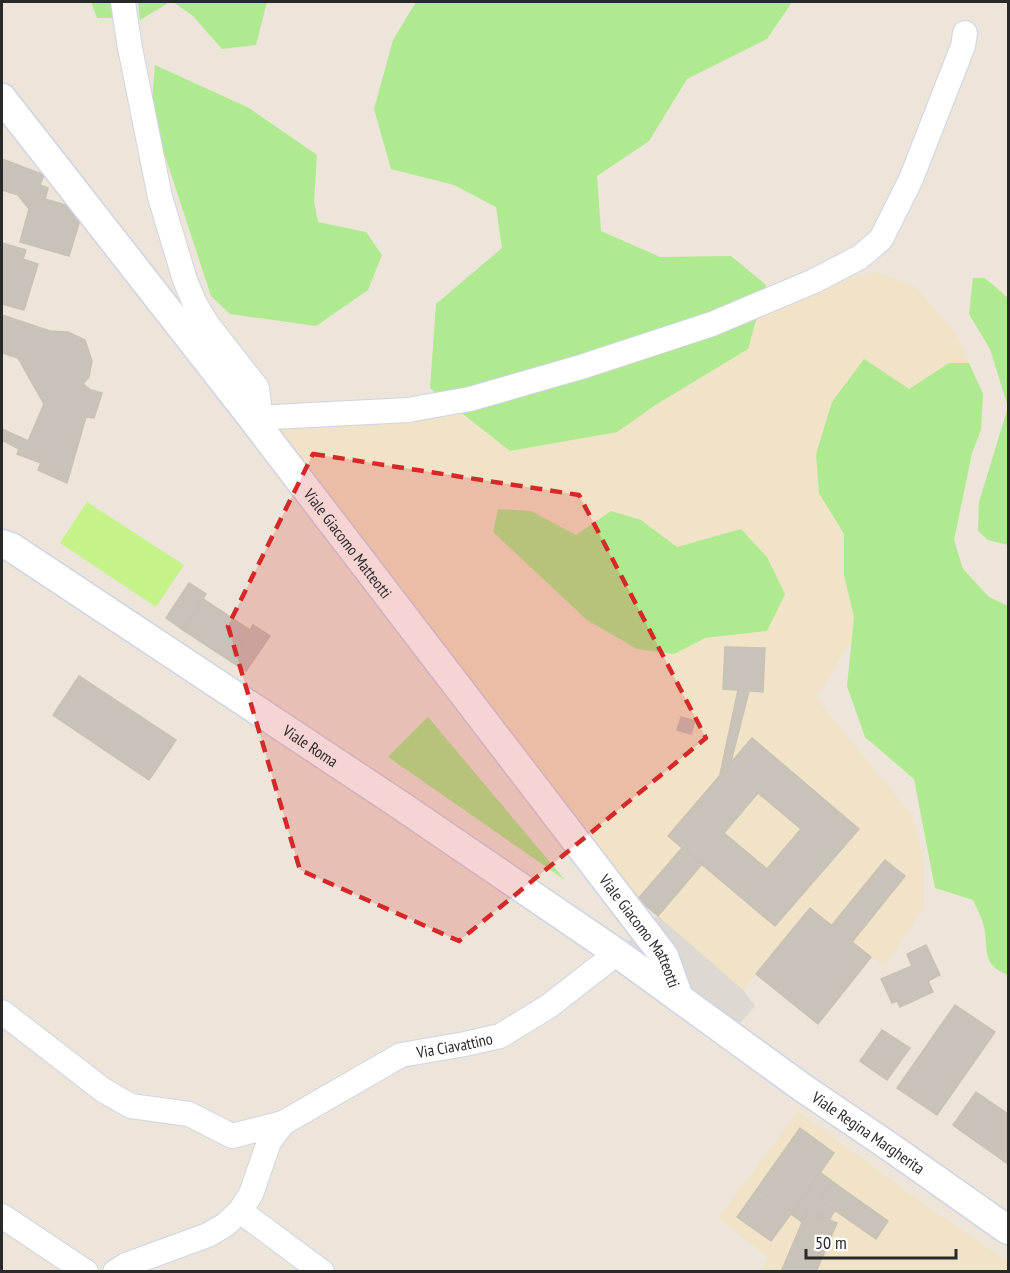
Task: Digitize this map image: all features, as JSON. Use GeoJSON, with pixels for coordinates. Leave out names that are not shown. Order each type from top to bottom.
{"type":"FeatureCollection","features":[{"type":"Feature","properties":{"kind":"street"},"geometry":{"type":"LineString","coordinates":[[123,2],[160,197],[185,280],[207,324],[257,388],[259,403],[252,418],[408,410],[470,399],[581,367],[712,324],[814,280],[860,257],[881,239],[910,179],[963,46],[965,33]]}},
{"type":"Feature","properties":{"kind":"street","name":"Viale Giacomo Matteotti"},"geometry":{"type":"LineString","coordinates":[[2,98],[252,418],[664,956],[679,998]]}},
{"type":"Feature","properties":{"kind":"street","name":"Viale Roma"},"geometry":{"type":"LineString","coordinates":[[5,548],[410,811],[679,998]]}},
{"type":"Feature","properties":{"kind":"street","name":"Via Ciavattino"},"geometry":{"type":"LineString","coordinates":[[2,1012],[103,1090],[130,1106],[189,1114],[232,1136],[283,1123],[401,1055],[500,1036],[549,1006],[617,953]]}},
{"type":"Feature","properties":{"kind":"street","name":"Viale Regina Margherita"},"geometry":{"type":"LineString","coordinates":[[679,998],[803,1088],[1008,1230]]}},
{"type":"Feature","properties":{"kind":"street","name":"Via Ciavattino"},"geometry":{"type":"LineString","coordinates":[[115,1272],[208,1235],[225,1225],[240,1211],[251,1194],[269,1142],[283,1123]]}},
{"type":"Feature","properties":{"kind":"street"},"geometry":{"type":"LineString","coordinates":[[240,1211],[322,1272]]}},
{"type":"Feature","properties":{"kind":"street"},"geometry":{"type":"LineString","coordinates":[[2,1216],[86,1272]]}},
{"type":"Feature","properties":{"kind":"highlighted area"},"geometry":{"type":"Polygon","coordinates":[[[313,454],[579,495],[706,738],[459,941],[300,870],[228,626],[313,454]]]}},
{"type":"Feature","properties":{"kind":"shaded area"},"geometry":{"type":"Polygon","coordinates":[[[876,272],[916,287],[956,334],[983,394],[981,430],[816,698],[912,815],[924,860],[924,907],[884,967],[810,908],[743,990],[638,899],[272,428],[435,410],[833,283],[876,272]]]}},
{"type":"Feature","properties":{"kind":"shaded area"},"geometry":{"type":"Polygon","coordinates":[[[658,916],[743,990],[755,1006],[720,1046],[604,963],[658,916]]]}},
{"type":"Feature","properties":{"kind":"shaded area"},"geometry":{"type":"Polygon","coordinates":[[[798,1111],[917,1199],[1008,1262],[1008,1271],[761,1271],[768,1257],[718,1218],[798,1111]]]}},
{"type":"Feature","properties":{"kind":"green space"},"geometry":{"type":"Polygon","coordinates":[[[91,2],[113,2],[115,18],[97,18],[91,2]]]}},
{"type":"Feature","properties":{"kind":"green space"},"geometry":{"type":"Polygon","coordinates":[[[138,2],[170,2],[140,20],[138,2]]]}},
{"type":"Feature","properties":{"kind":"green space"},"geometry":{"type":"Polygon","coordinates":[[[173,2],[267,2],[256,45],[222,49],[193,16],[173,2]]]}},
{"type":"Feature","properties":{"kind":"green space"},"geometry":{"type":"Polygon","coordinates":[[[416,2],[792,2],[767,39],[687,79],[649,141],[597,176],[601,231],[660,257],[731,256],[766,285],[748,349],[657,404],[617,432],[510,451],[430,388],[436,304],[502,248],[496,207],[454,185],[391,169],[374,109],[393,40],[416,2]]]}},
{"type":"Feature","properties":{"kind":"green space"},"geometry":{"type":"Polygon","coordinates":[[[155,65],[249,108],[317,155],[314,201],[318,222],[366,232],[382,255],[368,290],[316,326],[230,314],[211,296],[151,113],[155,65]]]}},
{"type":"Feature","properties":{"kind":"green space"},"geometry":{"type":"Polygon","coordinates":[[[973,278],[985,278],[1008,298],[1008,407],[990,349],[969,314],[973,278]]]}},
{"type":"Feature","properties":{"kind":"green space"},"geometry":{"type":"Polygon","coordinates":[[[864,359],[909,389],[949,363],[969,363],[983,394],[981,430],[972,453],[954,540],[963,569],[989,597],[1008,606],[1008,975],[999,971],[989,960],[983,923],[973,900],[935,888],[914,779],[865,737],[847,686],[854,617],[844,575],[844,534],[819,493],[816,454],[832,402],[864,359]]]}},
{"type":"Feature","properties":{"kind":"green space"},"geometry":{"type":"Polygon","coordinates":[[[1008,407],[1008,545],[988,540],[978,531],[979,502],[1008,407]]]}},
{"type":"Feature","properties":{"kind":"green space"},"geometry":{"type":"Polygon","coordinates":[[[87,502],[184,565],[156,607],[60,543],[87,502]]]}},
{"type":"Feature","properties":{"kind":"green space"},"geometry":{"type":"Polygon","coordinates":[[[498,509],[531,511],[576,535],[611,511],[641,520],[677,547],[741,529],[767,557],[785,594],[767,631],[705,638],[674,654],[637,649],[587,620],[493,532],[498,509]]]}},
{"type":"Feature","properties":{"kind":"green space"},"geometry":{"type":"Polygon","coordinates":[[[428,717],[565,880],[388,757],[428,717]]]}},
{"type":"Feature","properties":{"kind":"building"},"geometry":{"type":"Polygon","coordinates":[[[2,159],[44,175],[40,185],[48,188],[45,199],[83,210],[69,256],[20,242],[29,209],[18,195],[2,190],[2,159]]]}},
{"type":"Feature","properties":{"kind":"building"},"geometry":{"type":"Polygon","coordinates":[[[2,243],[26,250],[23,259],[38,264],[24,310],[2,304],[2,243]]]}},
{"type":"Feature","properties":{"kind":"building"},"geometry":{"type":"Polygon","coordinates":[[[2,315],[50,331],[68,332],[85,340],[92,361],[89,377],[83,384],[91,390],[102,393],[94,418],[86,417],[67,483],[38,470],[41,463],[17,454],[19,449],[2,440],[2,429],[28,441],[44,404],[18,358],[2,353],[2,315]]]}},
{"type":"Feature","properties":{"kind":"building"},"geometry":{"type":"Polygon","coordinates":[[[189,583],[206,594],[183,630],[166,618],[189,583]]]}},
{"type":"Feature","properties":{"kind":"building"},"geometry":{"type":"Polygon","coordinates":[[[203,599],[250,630],[230,661],[183,630],[203,599]]]}},
{"type":"Feature","properties":{"kind":"building"},"geometry":{"type":"Polygon","coordinates":[[[253,625],[270,636],[246,671],[230,661],[253,625]]]}},
{"type":"Feature","properties":{"kind":"building"},"geometry":{"type":"Polygon","coordinates":[[[725,647],[765,648],[763,692],[723,689],[725,647]]]}},
{"type":"Feature","properties":{"kind":"building"},"geometry":{"type":"Polygon","coordinates":[[[79,676],[176,740],[149,780],[53,715],[79,676]]]}},
{"type":"Feature","properties":{"kind":"building"},"geometry":{"type":"Polygon","coordinates":[[[738,690],[749,691],[731,762],[720,774],[738,690]]]}},
{"type":"Feature","properties":{"kind":"building"},"geometry":{"type":"Polygon","coordinates":[[[681,717],[695,721],[691,734],[677,730],[681,717]]]}},
{"type":"Feature","properties":{"kind":"building"},"geometry":{"type":"Polygon","coordinates":[[[752,738],[859,829],[775,926],[668,836],[752,738]],[[758,793],[724,833],[767,869],[801,829],[758,793]]]}},
{"type":"Feature","properties":{"kind":"building"},"geometry":{"type":"Polygon","coordinates":[[[682,848],[702,864],[658,916],[638,899],[682,848]]]}},
{"type":"Feature","properties":{"kind":"building"},"geometry":{"type":"Polygon","coordinates":[[[885,860],[905,876],[852,942],[832,925],[885,860]]]}},
{"type":"Feature","properties":{"kind":"building"},"geometry":{"type":"Polygon","coordinates":[[[810,908],[871,957],[818,1024],[756,974],[810,908]]]}},
{"type":"Feature","properties":{"kind":"building"},"geometry":{"type":"Polygon","coordinates":[[[926,945],[940,975],[928,981],[933,992],[900,1007],[897,1001],[892,1003],[881,979],[912,966],[907,954],[926,945]]]}},
{"type":"Feature","properties":{"kind":"building"},"geometry":{"type":"Polygon","coordinates":[[[955,1005],[995,1032],[937,1115],[897,1088],[955,1005]]]}},
{"type":"Feature","properties":{"kind":"building"},"geometry":{"type":"Polygon","coordinates":[[[882,1030],[910,1048],[887,1080],[860,1061],[882,1030]]]}},
{"type":"Feature","properties":{"kind":"building"},"geometry":{"type":"Polygon","coordinates":[[[976,1092],[1008,1114],[1008,1164],[953,1125],[976,1092]]]}},
{"type":"Feature","properties":{"kind":"building"},"geometry":{"type":"Polygon","coordinates":[[[800,1128],[834,1153],[791,1214],[757,1189],[800,1128]]]}},
{"type":"Feature","properties":{"kind":"building"},"geometry":{"type":"Polygon","coordinates":[[[820,1172],[833,1182],[820,1200],[835,1210],[829,1220],[807,1211],[802,1222],[791,1214],[820,1172]]]}},
{"type":"Feature","properties":{"kind":"building"},"geometry":{"type":"Polygon","coordinates":[[[833,1182],[888,1221],[876,1239],[820,1200],[833,1182]]]}},
{"type":"Feature","properties":{"kind":"building"},"geometry":{"type":"Polygon","coordinates":[[[757,1189],[791,1214],[771,1241],[737,1217],[757,1189]]]}},
{"type":"Feature","properties":{"kind":"building"},"geometry":{"type":"Polygon","coordinates":[[[807,1211],[837,1223],[816,1272],[781,1272],[807,1211]]]}}]}
